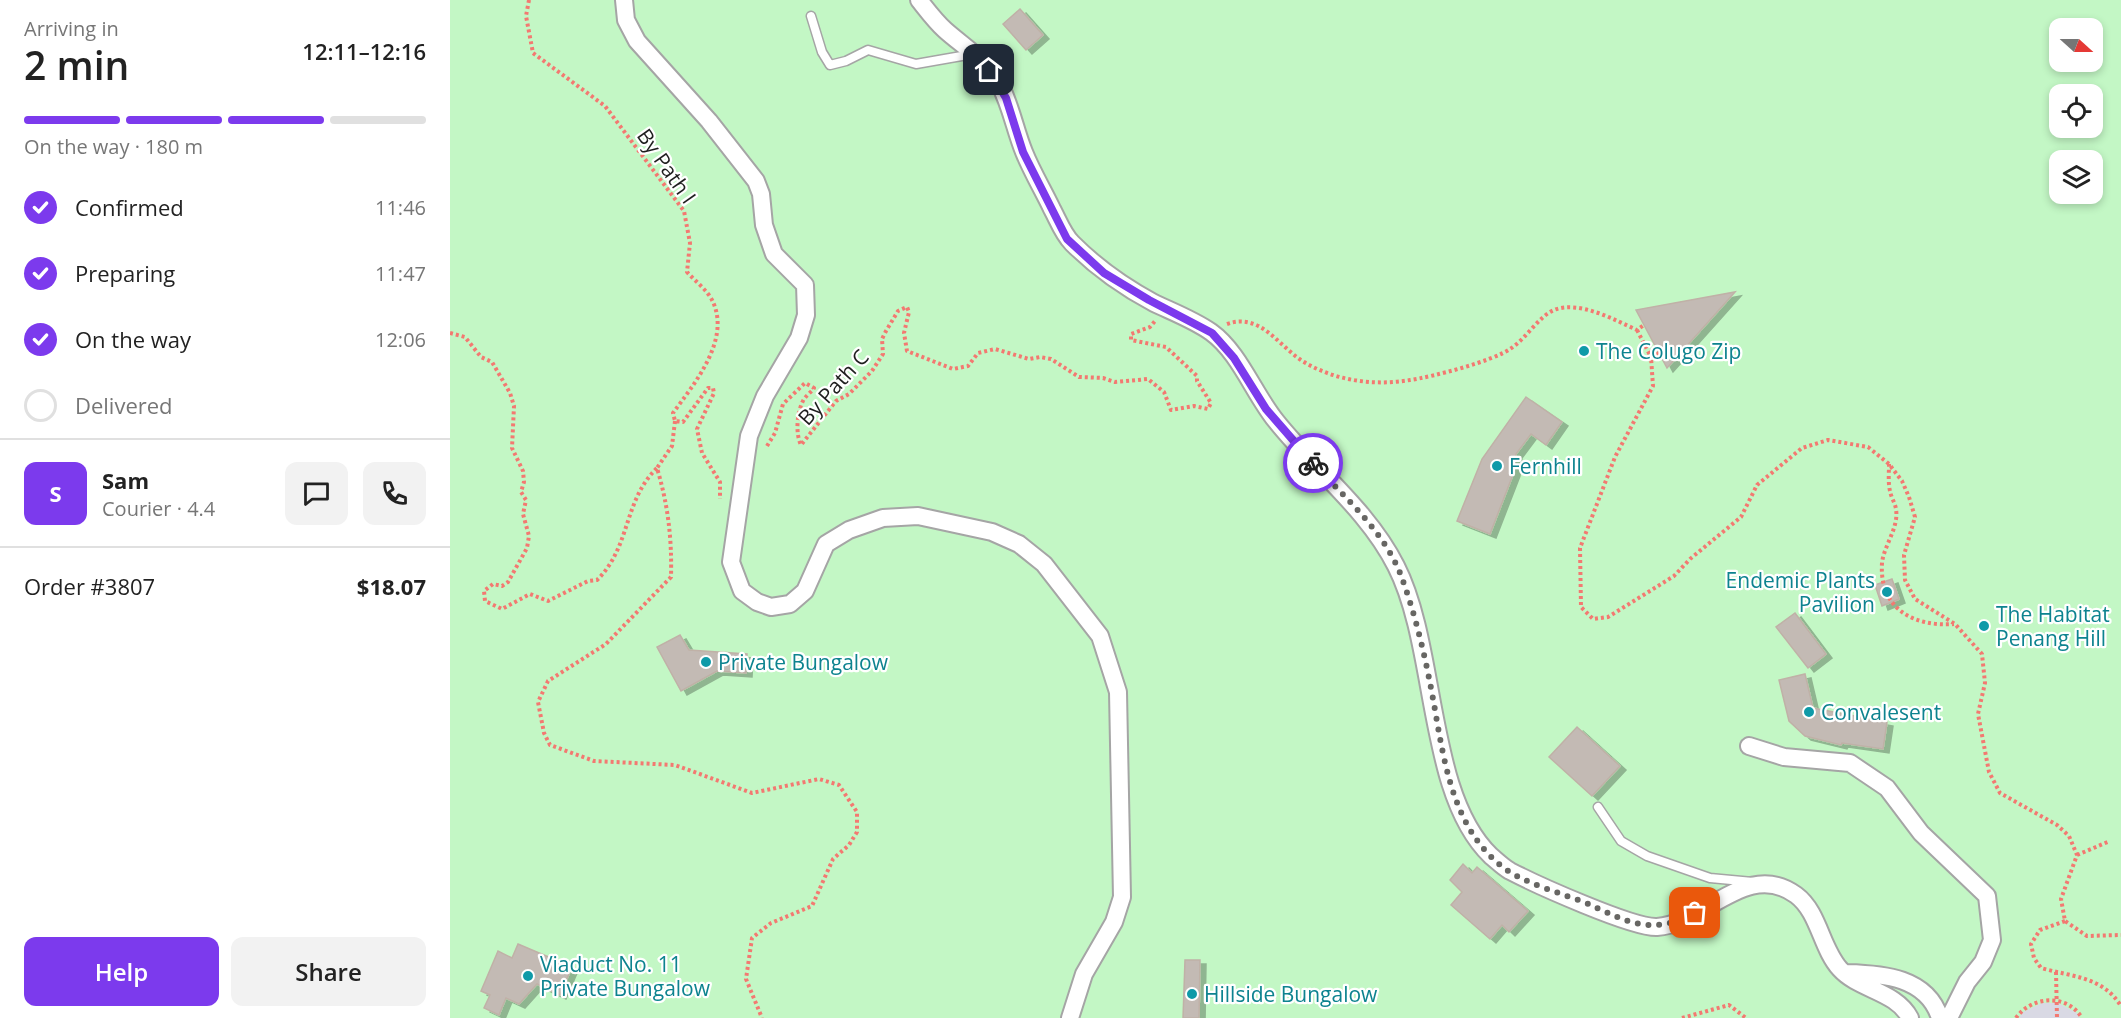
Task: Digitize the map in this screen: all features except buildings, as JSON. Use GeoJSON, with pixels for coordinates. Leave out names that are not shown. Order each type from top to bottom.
{"type":"FeatureCollection","features":[{"type":"Feature","properties":{"kind":"street"},"geometry":{"type":"LineString","coordinates":[[624,0],[626,20],[637,41],[710,121],[756,180],[762,194],[764,225],[774,254],[805,285],[806,315],[799,338],[765,396],[749,436],[731,562],[742,591],[757,602],[771,607],[790,604],[805,591],[826,544],[849,530],[883,518],[918,516],[992,532],[1019,544],[1044,564],[1100,636],[1118,692],[1122,897],[1114,922],[1084,974],[1070,1018]]}},
{"type":"Feature","properties":{"kind":"street"},"geometry":{"type":"LineString","coordinates":[[919,0],[940,26],[974,54],[998,80],[1023,152],[1067,239],[1104,273],[1212,333],[1234,358],[1256,395],[1277,422],[1382,539],[1400,573],[1417,631],[1430,680],[1447,776],[1473,835],[1487,852],[1506,869],[1524,877],[1631,922],[1657,927],[1678,921],[1745,886],[1762,884],[1789,891],[1806,906],[1833,960],[1843,973],[1891,998],[1906,1011],[1910,1018]]}},
{"type":"Feature","properties":{"kind":"street"},"geometry":{"type":"LineString","coordinates":[[1749,746],[1784,757],[1850,763],[1887,788],[1921,833],[1987,896],[1992,940],[1983,962],[1967,982],[1949,1018]]}},
{"type":"Feature","properties":{"kind":"street"},"geometry":{"type":"LineString","coordinates":[[1843,973],[1885,974],[1918,987],[1937,1007],[1940,1018]]}},
{"type":"Feature","properties":{"kind":"lane"},"geometry":{"type":"LineString","coordinates":[[811,16],[822,52],[830,65],[868,51],[916,64],[974,54]]}},
{"type":"Feature","properties":{"kind":"lane"},"geometry":{"type":"LineString","coordinates":[[1598,807],[1621,841],[1647,856],[1710,878],[1744,880],[1762,884]]}},
{"type":"Feature","properties":{"kind":"path","name":"By Path I"},"geometry":{"type":"LineString","coordinates":[[450,333],[465,337],[481,357],[492,363],[510,393],[514,406],[512,448],[523,471],[524,482],[521,492],[526,500],[524,514],[529,536],[527,548],[508,582],[502,586],[493,584],[484,591],[485,601],[489,605],[502,609],[530,594],[548,601],[588,581],[597,580],[615,560],[624,538],[630,509],[648,477],[672,446],[675,422],[673,413],[698,378],[713,349],[717,324],[712,300],[687,272],[690,243],[684,211],[605,106],[533,53],[526,16],[529,0]]}},
{"type":"Feature","properties":{"kind":"path","name":"By Path C"},"geometry":{"type":"LineString","coordinates":[[766,450],[776,433],[783,404],[805,382],[814,388],[805,397],[799,412],[796,437],[801,445],[836,401],[849,394],[872,371],[883,354],[882,339],[886,331],[898,311],[907,307],[909,312],[904,333],[907,351],[953,369],[968,366],[978,353],[995,349],[1029,359],[1040,357],[1051,360],[1079,376],[1103,378],[1116,382],[1148,379],[1164,392],[1171,410],[1194,406],[1208,410],[1211,403],[1197,381],[1197,376],[1184,361],[1166,346],[1131,340],[1131,334],[1150,327],[1162,307]]}},
{"type":"Feature","properties":{"kind":"path"},"geometry":{"type":"LineString","coordinates":[[1212,333],[1233,322],[1247,321],[1281,341],[1304,362],[1352,382],[1410,380],[1491,358],[1510,350],[1554,310],[1576,307],[1637,330],[1652,357],[1653,386],[1615,457],[1581,548],[1581,607],[1593,619],[1608,616],[1674,576],[1690,559],[1741,517],[1757,485],[1802,448],[1828,440],[1868,447],[1889,464],[1902,481],[1915,517],[1904,555],[1905,580],[1915,599],[1955,624],[1982,654],[1985,683],[1978,714],[1989,772],[2000,793],[2057,825],[2069,836],[2077,855],[2061,899],[2065,921],[2087,936],[2121,935]]}},
{"type":"Feature","properties":{"kind":"path"},"geometry":{"type":"LineString","coordinates":[[1637,330],[1644,325]]}},
{"type":"Feature","properties":{"kind":"path"},"geometry":{"type":"LineString","coordinates":[[1652,357],[1659,353]]}},
{"type":"Feature","properties":{"kind":"path"},"geometry":{"type":"LineString","coordinates":[[675,422],[683,422],[708,388],[713,388],[714,393],[697,429],[702,453],[720,482],[721,504]]}},
{"type":"Feature","properties":{"kind":"path"},"geometry":{"type":"LineString","coordinates":[[1889,464],[1889,490],[1896,510],[1892,535],[1882,562],[1886,594],[1908,618],[1933,626],[1955,624]]}},
{"type":"Feature","properties":{"kind":"path"},"geometry":{"type":"LineString","coordinates":[[657,468],[668,504],[672,542],[670,577],[606,645],[548,681],[538,702],[544,733],[550,746],[594,761],[675,765],[752,793],[819,778],[839,785],[857,812],[857,832],[849,845],[833,859],[812,906],[771,923],[752,938],[746,979],[762,1018]]}},
{"type":"Feature","properties":{"kind":"path"},"geometry":{"type":"LineString","coordinates":[[2077,855],[2110,842]]}},
{"type":"Feature","properties":{"kind":"path"},"geometry":{"type":"LineString","coordinates":[[2065,921],[2040,930],[2031,944],[2034,958],[2041,968],[2090,978],[2113,993],[2121,1006]]}},
{"type":"Feature","properties":{"kind":"path"},"geometry":{"type":"LineString","coordinates":[[2056,972],[2058,1018]]}},
{"type":"Feature","properties":{"kind":"path"},"geometry":{"type":"LineString","coordinates":[[2016,1018],[2021,1010],[2040,1000],[2059,1001],[2078,1011],[2082,1018]]}},
{"type":"Feature","properties":{"kind":"path"},"geometry":{"type":"LineString","coordinates":[[1682,1018],[1729,1005],[1746,1018]]}},
{"type":"Feature","properties":{"kind":"green space"},"geometry":{"type":"Polygon","coordinates":[[[450,0],[2121,0],[2121,1018],[450,1018],[450,0]]]}},
{"type":"Feature","properties":{"kind":"shaded area"},"geometry":{"type":"Polygon","coordinates":[[[2042,1003],[2058,1003],[2077,1013],[2080,1018],[2019,1018],[2023,1012],[2042,1003]]]}},
{"type":"Feature","properties":{"kind":"way so far"},"geometry":{"type":"LineString","coordinates":[[1313,463],[1375,530],[1400,573],[1430,680],[1447,776],[1473,835],[1487,852],[1506,869],[1631,922],[1657,927],[1695,913]]}},
{"type":"Feature","properties":{"kind":"place","name":"The Colugo Zip"},"geometry":{"type":"Point","coordinates":[1584,351]}},
{"type":"Feature","properties":{"kind":"place","name":"Fernhill"},"geometry":{"type":"Point","coordinates":[1497,466]}},
{"type":"Feature","properties":{"kind":"place","name":"Endemic Plants Pavilion"},"geometry":{"type":"Point","coordinates":[1887,592]}},
{"type":"Feature","properties":{"kind":"place","name":"The Habitat Penang Hill"},"geometry":{"type":"Point","coordinates":[1984,626]}},
{"type":"Feature","properties":{"kind":"place","name":"Private Bungalow"},"geometry":{"type":"Point","coordinates":[706,662]}},
{"type":"Feature","properties":{"kind":"place","name":"Convalesent"},"geometry":{"type":"Point","coordinates":[1809,712]}},
{"type":"Feature","properties":{"kind":"place","name":"Viaduct No. 11 Private Bungalow"},"geometry":{"type":"Point","coordinates":[528,976]}},
{"type":"Feature","properties":{"kind":"place","name":"Hillside Bungalow"},"geometry":{"type":"Point","coordinates":[1192,994]}},
{"type":"Feature","properties":{"kind":"route"},"geometry":{"type":"LineString","coordinates":[[989,70],[998,80],[1023,152],[1067,239],[1104,273],[1212,333],[1234,358],[1266,409],[1313,463]]}}]}
